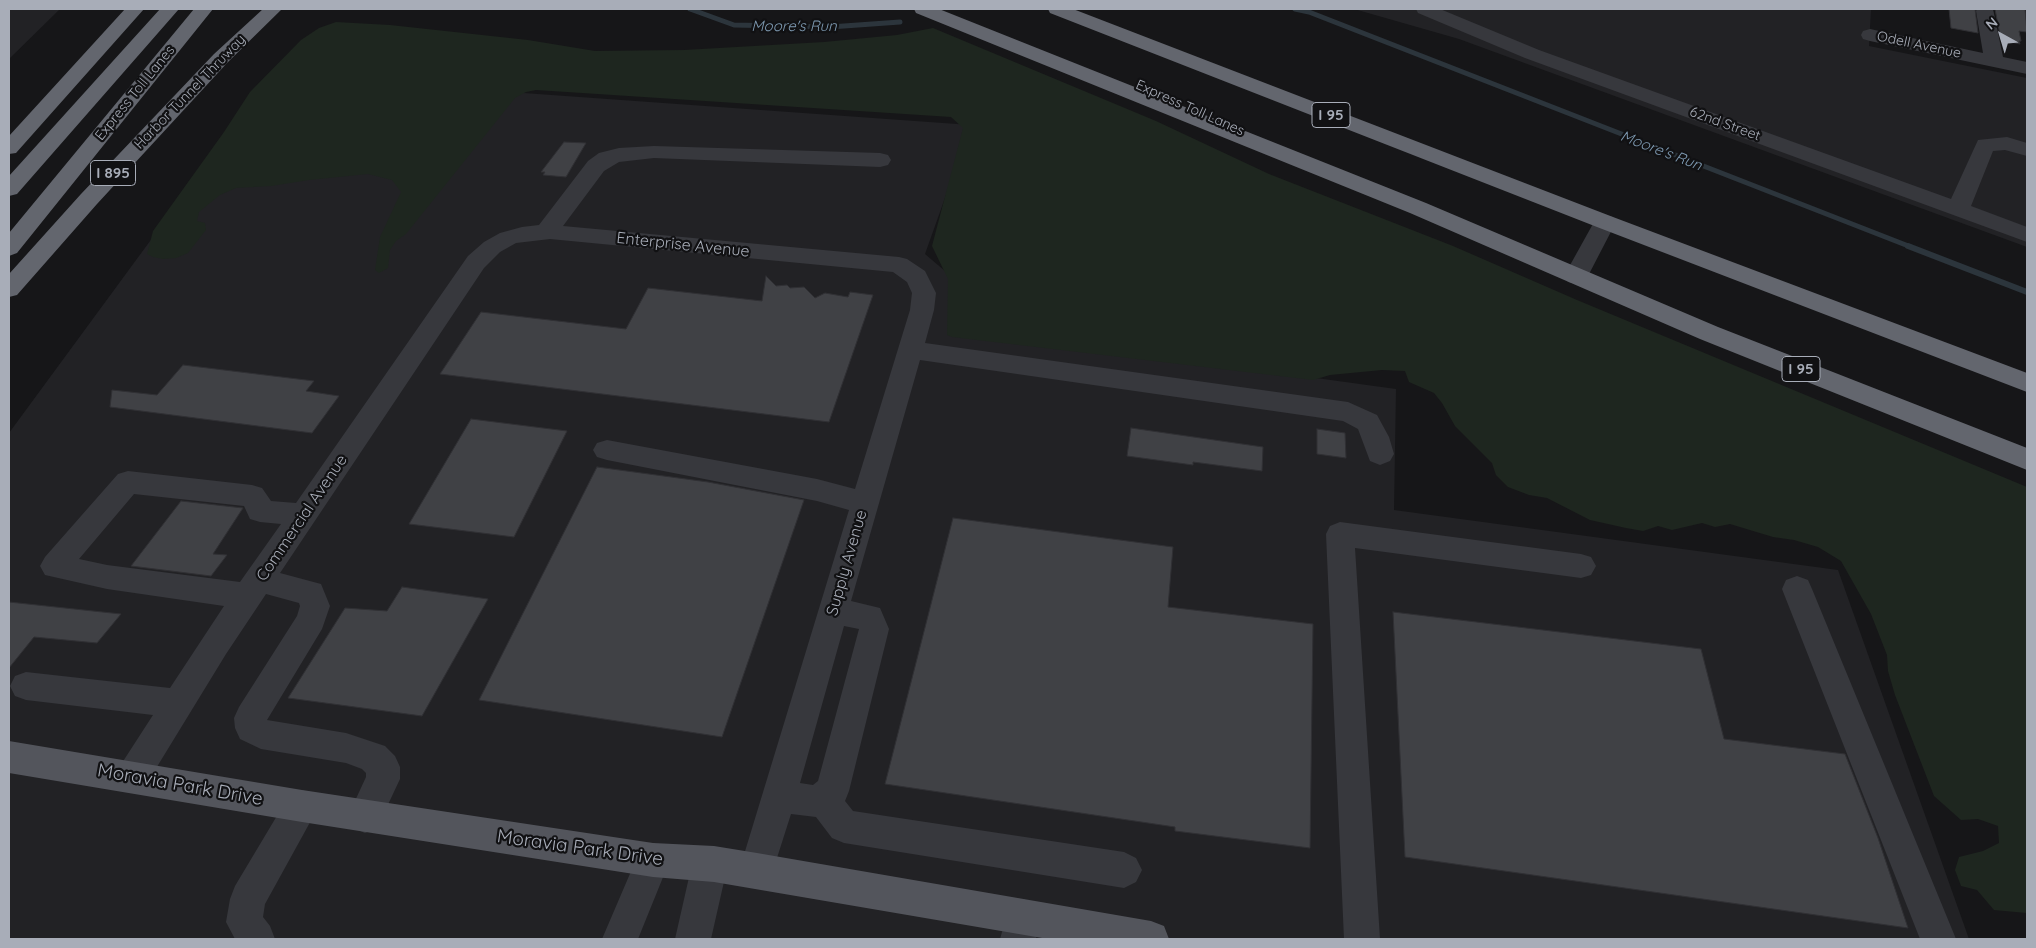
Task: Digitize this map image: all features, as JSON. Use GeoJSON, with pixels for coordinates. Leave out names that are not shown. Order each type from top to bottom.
{"type":"FeatureCollection","features":[{"type":"Feature","properties":{"kind":"highway"},"geometry":{"type":"LineString","coordinates":[[9,148],[135,9]]}},
{"type":"Feature","properties":{"kind":"highway","name":"Express Toll Lanes"},"geometry":{"type":"LineString","coordinates":[[9,189],[170,9]]}},
{"type":"Feature","properties":{"kind":"highway"},"geometry":{"type":"LineString","coordinates":[[9,219],[186,9]]}},
{"type":"Feature","properties":{"kind":"highway","name":"Express Toll Lanes"},"geometry":{"type":"LineString","coordinates":[[9,248],[204,9]]}},
{"type":"Feature","properties":{"kind":"highway","name":"Harbor Tunnel Thruway"},"geometry":{"type":"LineString","coordinates":[[9,290],[89,199],[220,58],[273,9]]}},
{"type":"Feature","properties":{"kind":"highway","name":"I 95"},"geometry":{"type":"LineString","coordinates":[[923,9],[1418,208],[1709,333],[2027,459]]}},
{"type":"Feature","properties":{"kind":"highway","name":"Express Toll Lanes"},"geometry":{"type":"LineString","coordinates":[[962,9],[1418,208]]}},
{"type":"Feature","properties":{"kind":"highway","name":"I 95"},"geometry":{"type":"LineString","coordinates":[[1057,9],[1605,222],[2027,383]]}},
{"type":"Feature","properties":{"kind":"main road","name":"Moravia Park Drive"},"geometry":{"type":"LineString","coordinates":[[9,757],[302,806],[653,860],[710,864],[757,871],[1021,928],[1151,939]]}},
{"type":"Feature","properties":{"kind":"street","name":"62nd Street"},"geometry":{"type":"LineString","coordinates":[[1425,9],[1532,54],[2027,235]]}},
{"type":"Feature","properties":{"kind":"street"},"geometry":{"type":"LineString","coordinates":[[1985,11],[1994,61]]}},
{"type":"Feature","properties":{"kind":"street","name":"Odell Avenue"},"geometry":{"type":"LineString","coordinates":[[1870,35],[2027,68]]}},
{"type":"Feature","properties":{"kind":"street"},"geometry":{"type":"LineString","coordinates":[[1958,210],[1985,145],[2007,143],[2027,150]]}},
{"type":"Feature","properties":{"kind":"street"},"geometry":{"type":"LineString","coordinates":[[546,232],[596,166],[607,158],[619,155],[654,152],[880,160]]}},
{"type":"Feature","properties":{"kind":"street"},"geometry":{"type":"LineString","coordinates":[[1576,276],[1605,222]]}},
{"type":"Feature","properties":{"kind":"street","name":"Enterprise Avenue"},"geometry":{"type":"LineString","coordinates":[[476,262],[492,247],[508,238],[522,234],[546,232],[899,264]]}},
{"type":"Feature","properties":{"kind":"street","name":"Commercial Avenue"},"geometry":{"type":"LineString","coordinates":[[132,777],[253,588],[476,262]]}},
{"type":"Feature","properties":{"kind":"street","name":"Supply Avenue"},"geometry":{"type":"LineString","coordinates":[[757,871],[922,310],[924,293],[918,277],[899,264]]}},
{"type":"Feature","properties":{"kind":"street"},"geometry":{"type":"LineString","coordinates":[[910,350],[1348,412],[1368,422],[1376,437],[1380,454]]}},
{"type":"Feature","properties":{"kind":"street"},"geometry":{"type":"LineString","coordinates":[[607,450],[817,490],[865,503]]}},
{"type":"Feature","properties":{"kind":"street"},"geometry":{"type":"LineString","coordinates":[[303,515],[260,511],[258,502],[252,496],[128,482],[55,566],[106,577],[310,593],[316,606],[311,620],[250,718],[251,728],[261,734],[346,748],[373,757],[383,767],[383,778],[365,816]]}},
{"type":"Feature","properties":{"kind":"street"},"geometry":{"type":"LineString","coordinates":[[1362,939],[1340,534],[1582,566]]}},
{"type":"Feature","properties":{"kind":"street"},"geometry":{"type":"LineString","coordinates":[[1797,589],[1938,939]]}},
{"type":"Feature","properties":{"kind":"street"},"geometry":{"type":"LineString","coordinates":[[779,796],[813,801],[824,797],[832,791],[874,629],[874,622],[869,617],[833,611]]}},
{"type":"Feature","properties":{"kind":"street"},"geometry":{"type":"LineString","coordinates":[[26,686],[178,703]]}},
{"type":"Feature","properties":{"kind":"street"},"geometry":{"type":"LineString","coordinates":[[824,797],[830,810],[844,826],[1124,870]]}},
{"type":"Feature","properties":{"kind":"street"},"geometry":{"type":"LineString","coordinates":[[257,939],[244,922],[248,899],[302,806]]}},
{"type":"Feature","properties":{"kind":"street"},"geometry":{"type":"LineString","coordinates":[[620,939],[653,860]]}},
{"type":"Feature","properties":{"kind":"street"},"geometry":{"type":"LineString","coordinates":[[693,939],[710,864]]}},
{"type":"Feature","properties":{"kind":"shaded area"},"geometry":{"type":"Polygon","coordinates":[[[9,9],[60,9],[9,59],[9,9]]]}},
{"type":"Feature","properties":{"kind":"shaded area"},"geometry":{"type":"Polygon","coordinates":[[[1354,9],[1871,9],[1869,46],[2027,78],[2027,247],[1459,39],[1354,9]]]}},
{"type":"Feature","properties":{"kind":"shaded area"},"geometry":{"type":"Polygon","coordinates":[[[336,22],[390,25],[528,40],[595,51],[684,50],[824,42],[897,35],[933,28],[1156,121],[1269,174],[1453,246],[1577,300],[2027,487],[2027,913],[1994,910],[1977,890],[1961,886],[1955,870],[1959,857],[1983,851],[1999,843],[1998,826],[1978,819],[1961,820],[1934,796],[1895,695],[1888,671],[1887,655],[1871,614],[1841,561],[1818,547],[1794,540],[1773,537],[1730,524],[1715,527],[1702,523],[1672,530],[1658,526],[1643,531],[1626,528],[1590,520],[1547,498],[1529,495],[1508,487],[1496,475],[1492,463],[1455,426],[1434,393],[1409,382],[1405,371],[1382,370],[1330,375],[1313,380],[947,335],[948,279],[932,246],[963,128],[951,117],[536,90],[526,92],[515,98],[406,234],[396,241],[390,250],[388,268],[379,273],[375,270],[380,237],[401,192],[392,180],[368,174],[271,186],[236,188],[220,195],[199,212],[197,221],[205,223],[206,230],[188,253],[176,258],[163,259],[147,254],[153,231],[224,132],[250,92],[301,40],[319,28],[336,22]]]}},
{"type":"Feature","properties":{"kind":"shaded area"},"geometry":{"type":"Polygon","coordinates":[[[272,75],[971,125],[925,254],[952,277],[953,328],[1396,389],[1394,510],[1838,570],[1969,939],[9,939],[9,433],[272,75]]]}},
{"type":"Feature","properties":{"kind":"building"},"geometry":{"type":"Polygon","coordinates":[[[1949,9],[1975,9],[1978,33],[1951,28],[1949,9]]]}},
{"type":"Feature","properties":{"kind":"building"},"geometry":{"type":"Polygon","coordinates":[[[1995,9],[2025,9],[2027,32],[2019,31],[2020,44],[2001,40],[1995,9]]]}},
{"type":"Feature","properties":{"kind":"building"},"geometry":{"type":"Polygon","coordinates":[[[564,142],[586,143],[566,177],[543,175],[545,172],[541,172],[564,142]]]}},
{"type":"Feature","properties":{"kind":"building"},"geometry":{"type":"Polygon","coordinates":[[[766,276],[776,286],[804,287],[815,298],[825,293],[848,297],[850,292],[873,295],[829,422],[440,374],[481,312],[626,329],[648,288],[762,301],[766,276]]]}},
{"type":"Feature","properties":{"kind":"building"},"geometry":{"type":"Polygon","coordinates":[[[183,365],[314,381],[306,391],[339,396],[312,433],[110,407],[112,390],[157,395],[183,365]]]}},
{"type":"Feature","properties":{"kind":"building"},"geometry":{"type":"Polygon","coordinates":[[[471,419],[567,431],[514,537],[409,524],[471,419]]]}},
{"type":"Feature","properties":{"kind":"building"},"geometry":{"type":"Polygon","coordinates":[[[1131,428],[1263,447],[1262,471],[1193,462],[1193,465],[1127,456],[1131,428]]]}},
{"type":"Feature","properties":{"kind":"building"},"geometry":{"type":"Polygon","coordinates":[[[1317,429],[1345,433],[1346,458],[1317,454],[1317,429]]]}},
{"type":"Feature","properties":{"kind":"building"},"geometry":{"type":"Polygon","coordinates":[[[597,467],[708,482],[804,500],[722,737],[479,700],[597,467]]]}},
{"type":"Feature","properties":{"kind":"building"},"geometry":{"type":"Polygon","coordinates":[[[181,501],[243,508],[213,554],[227,555],[211,576],[131,566],[181,501]]]}},
{"type":"Feature","properties":{"kind":"building"},"geometry":{"type":"Polygon","coordinates":[[[953,518],[1173,547],[1168,607],[1313,624],[1310,848],[1175,831],[1175,827],[885,784],[953,518]]]}},
{"type":"Feature","properties":{"kind":"building"},"geometry":{"type":"Polygon","coordinates":[[[402,587],[488,599],[422,716],[288,698],[345,608],[387,611],[402,587]]]}},
{"type":"Feature","properties":{"kind":"building"},"geometry":{"type":"Polygon","coordinates":[[[9,602],[121,614],[97,643],[34,637],[9,668],[9,602]]]}},
{"type":"Feature","properties":{"kind":"building"},"geometry":{"type":"Polygon","coordinates":[[[1393,612],[1701,649],[1724,739],[1845,754],[1878,838],[1908,928],[1405,857],[1393,612]]]}},
{"type":"Feature","properties":{"kind":"waterway","name":"Moore's Run"},"geometry":{"type":"LineString","coordinates":[[690,9],[734,25],[830,27],[900,22]]}},
{"type":"Feature","properties":{"kind":"waterway","name":"Moore's Run"},"geometry":{"type":"LineString","coordinates":[[1295,9],[1309,12],[1911,247]]}},
{"type":"Feature","properties":{"kind":"waterway","name":"Moore's Run"},"geometry":{"type":"LineString","coordinates":[[1908,246],[2027,292]]}}]}
